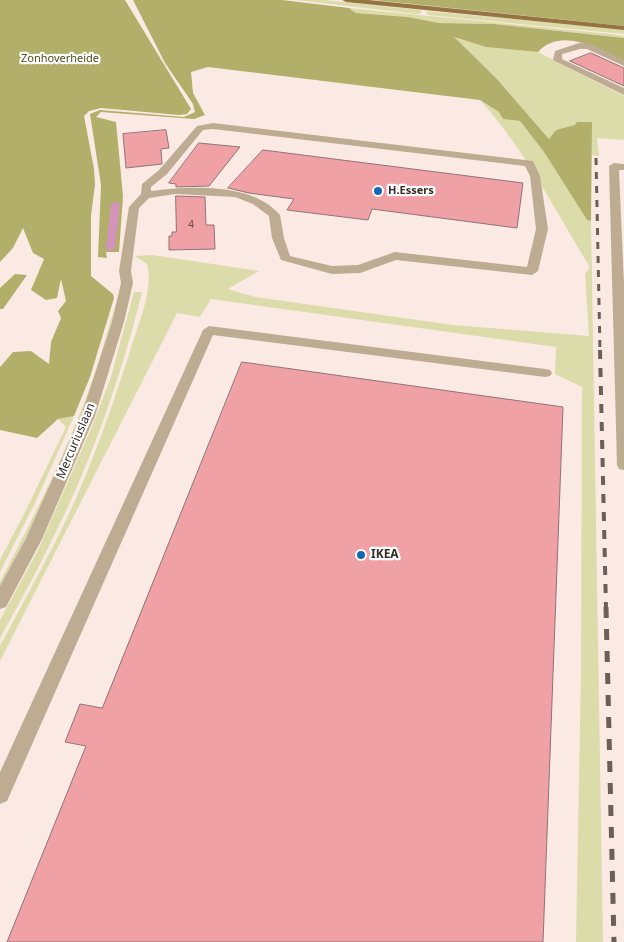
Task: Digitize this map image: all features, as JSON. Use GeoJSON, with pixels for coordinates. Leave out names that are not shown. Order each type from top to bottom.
{"type":"FeatureCollection","features":[{"type":"Feature","properties":{"kind":"main road"},"geometry":{"type":"LineString","coordinates":[[346,0],[624,28]]}},
{"type":"Feature","properties":{"kind":"street"},"geometry":{"type":"LineString","coordinates":[[624,63],[588,46],[579,46],[558,54],[557,60],[624,92]]}},
{"type":"Feature","properties":{"kind":"street","name":"Mercuriuslaan"},"geometry":{"type":"LineString","coordinates":[[0,602],[34,539],[88,416],[118,322],[127,283],[125,271],[134,207],[146,196],[176,191],[219,193],[236,194],[257,202],[274,216],[284,258],[332,270],[360,269],[395,256],[532,271],[542,229],[535,176],[529,163],[213,126],[200,128],[163,172],[146,186],[146,196]]}},
{"type":"Feature","properties":{"kind":"street"},"geometry":{"type":"LineString","coordinates":[[624,167],[614,166],[624,465]]}},
{"type":"Feature","properties":{"kind":"street"},"geometry":{"type":"LineString","coordinates":[[0,794],[209,330],[546,373]]}},
{"type":"Feature","properties":{"kind":"green space","name":"Zonhoverheide"},"geometry":{"type":"Polygon","coordinates":[[[0,0],[125,0],[191,109],[187,114],[179,115],[101,108],[89,111],[84,116],[95,184],[91,216],[91,276],[113,294],[114,298],[90,377],[74,416],[58,419],[37,438],[0,430],[0,367],[13,352],[31,351],[49,364],[51,342],[61,318],[58,311],[66,301],[61,279],[57,298],[46,300],[31,290],[44,259],[33,253],[23,228],[13,248],[0,262],[0,0]]]}},
{"type":"Feature","properties":{"kind":"green space"},"geometry":{"type":"Polygon","coordinates":[[[133,0],[282,0],[349,8],[356,13],[408,17],[439,23],[494,24],[624,38],[624,61],[592,46],[569,41],[558,41],[548,44],[538,52],[486,47],[454,37],[496,78],[549,139],[556,130],[575,125],[577,122],[592,122],[591,221],[587,220],[544,152],[520,121],[503,119],[499,112],[480,100],[208,67],[191,72],[193,93],[205,115],[194,119],[101,112],[96,117],[116,122],[123,196],[119,252],[106,252],[107,258],[98,257],[101,185],[90,114],[100,110],[184,117],[195,112],[193,104],[165,63],[133,0]]]}},
{"type":"Feature","properties":{"kind":"green space"},"geometry":{"type":"Polygon","coordinates":[[[296,0],[325,0],[420,10],[422,13],[417,14],[296,0]]]}},
{"type":"Feature","properties":{"kind":"green space"},"geometry":{"type":"Polygon","coordinates":[[[374,0],[624,0],[624,26],[374,0]]]}},
{"type":"Feature","properties":{"kind":"green space"},"geometry":{"type":"Polygon","coordinates":[[[349,8],[611,34],[624,36],[624,38],[494,24],[439,23],[408,17],[356,13],[349,8]]]}},
{"type":"Feature","properties":{"kind":"green space"},"geometry":{"type":"Polygon","coordinates":[[[425,11],[624,29],[624,34],[428,15],[425,11]]]}},
{"type":"Feature","properties":{"kind":"green space"},"geometry":{"type":"Polygon","coordinates":[[[453,37],[486,47],[538,52],[624,96],[624,140],[597,138],[599,156],[592,155],[592,122],[556,130],[550,140],[496,78],[453,37]]]}},
{"type":"Feature","properties":{"kind":"green space"},"geometry":{"type":"Polygon","coordinates":[[[480,100],[499,112],[503,119],[520,121],[544,152],[587,220],[591,221],[603,942],[576,942],[581,671],[582,387],[555,374],[556,347],[211,299],[200,317],[177,313],[0,661],[0,646],[73,505],[97,447],[118,388],[147,295],[149,274],[147,264],[135,256],[153,255],[259,271],[228,289],[255,297],[453,325],[589,336],[585,274],[590,267],[525,159],[480,100]]]}},
{"type":"Feature","properties":{"kind":"green space"},"geometry":{"type":"Polygon","coordinates":[[[15,274],[27,275],[3,309],[0,309],[0,288],[15,274]]]}},
{"type":"Feature","properties":{"kind":"green space"},"geometry":{"type":"Polygon","coordinates":[[[134,292],[142,292],[124,359],[89,458],[61,523],[0,638],[0,620],[38,550],[110,380],[134,292]]]}},
{"type":"Feature","properties":{"kind":"green space"},"geometry":{"type":"Polygon","coordinates":[[[118,297],[118,307],[82,414],[44,503],[0,587],[0,582],[39,505],[75,427],[95,373],[118,297]]]}},
{"type":"Feature","properties":{"kind":"green space"},"geometry":{"type":"Polygon","coordinates":[[[74,416],[36,501],[0,572],[0,560],[66,427],[58,419],[74,416]]]}},
{"type":"Feature","properties":{"kind":"shaded area"},"geometry":{"type":"Polygon","coordinates":[[[113,202],[120,203],[115,249],[108,251],[106,249],[111,204],[113,202]]]}},
{"type":"Feature","properties":{"kind":"building"},"geometry":{"type":"Polygon","coordinates":[[[591,53],[624,68],[624,86],[570,61],[591,53]]]}},
{"type":"Feature","properties":{"kind":"building"},"geometry":{"type":"Polygon","coordinates":[[[166,130],[169,148],[161,149],[162,164],[126,168],[123,134],[166,130]]]}},
{"type":"Feature","properties":{"kind":"building"},"geometry":{"type":"Polygon","coordinates":[[[199,143],[240,147],[209,186],[176,187],[176,184],[169,183],[199,143]]]}},
{"type":"Feature","properties":{"kind":"building","name":"H.Essers"},"geometry":{"type":"Polygon","coordinates":[[[263,150],[523,183],[517,228],[372,209],[368,220],[287,210],[294,199],[228,188],[263,150]]]}},
{"type":"Feature","properties":{"kind":"building"},"geometry":{"type":"Polygon","coordinates":[[[176,196],[205,197],[206,225],[214,225],[215,249],[169,250],[169,236],[172,236],[172,232],[176,232],[176,196]]]}},
{"type":"Feature","properties":{"kind":"building","name":"IKEA"},"geometry":{"type":"Polygon","coordinates":[[[242,362],[563,407],[543,942],[7,942],[86,746],[65,742],[80,704],[102,708],[242,362]]]}},
{"type":"Feature","properties":{"kind":"railway"},"geometry":{"type":"LineString","coordinates":[[596,158],[600,351]]}},
{"type":"Feature","properties":{"kind":"railway"},"geometry":{"type":"LineString","coordinates":[[600,350],[606,609]]}},
{"type":"Feature","properties":{"kind":"railway"},"geometry":{"type":"LineString","coordinates":[[606,607],[614,942]]}},
{"type":"Feature","properties":{"kind":"place","name":"H.Essers"},"geometry":{"type":"Point","coordinates":[378,191]}},
{"type":"Feature","properties":{"kind":"place","name":"IKEA"},"geometry":{"type":"Point","coordinates":[361,555]}}]}
